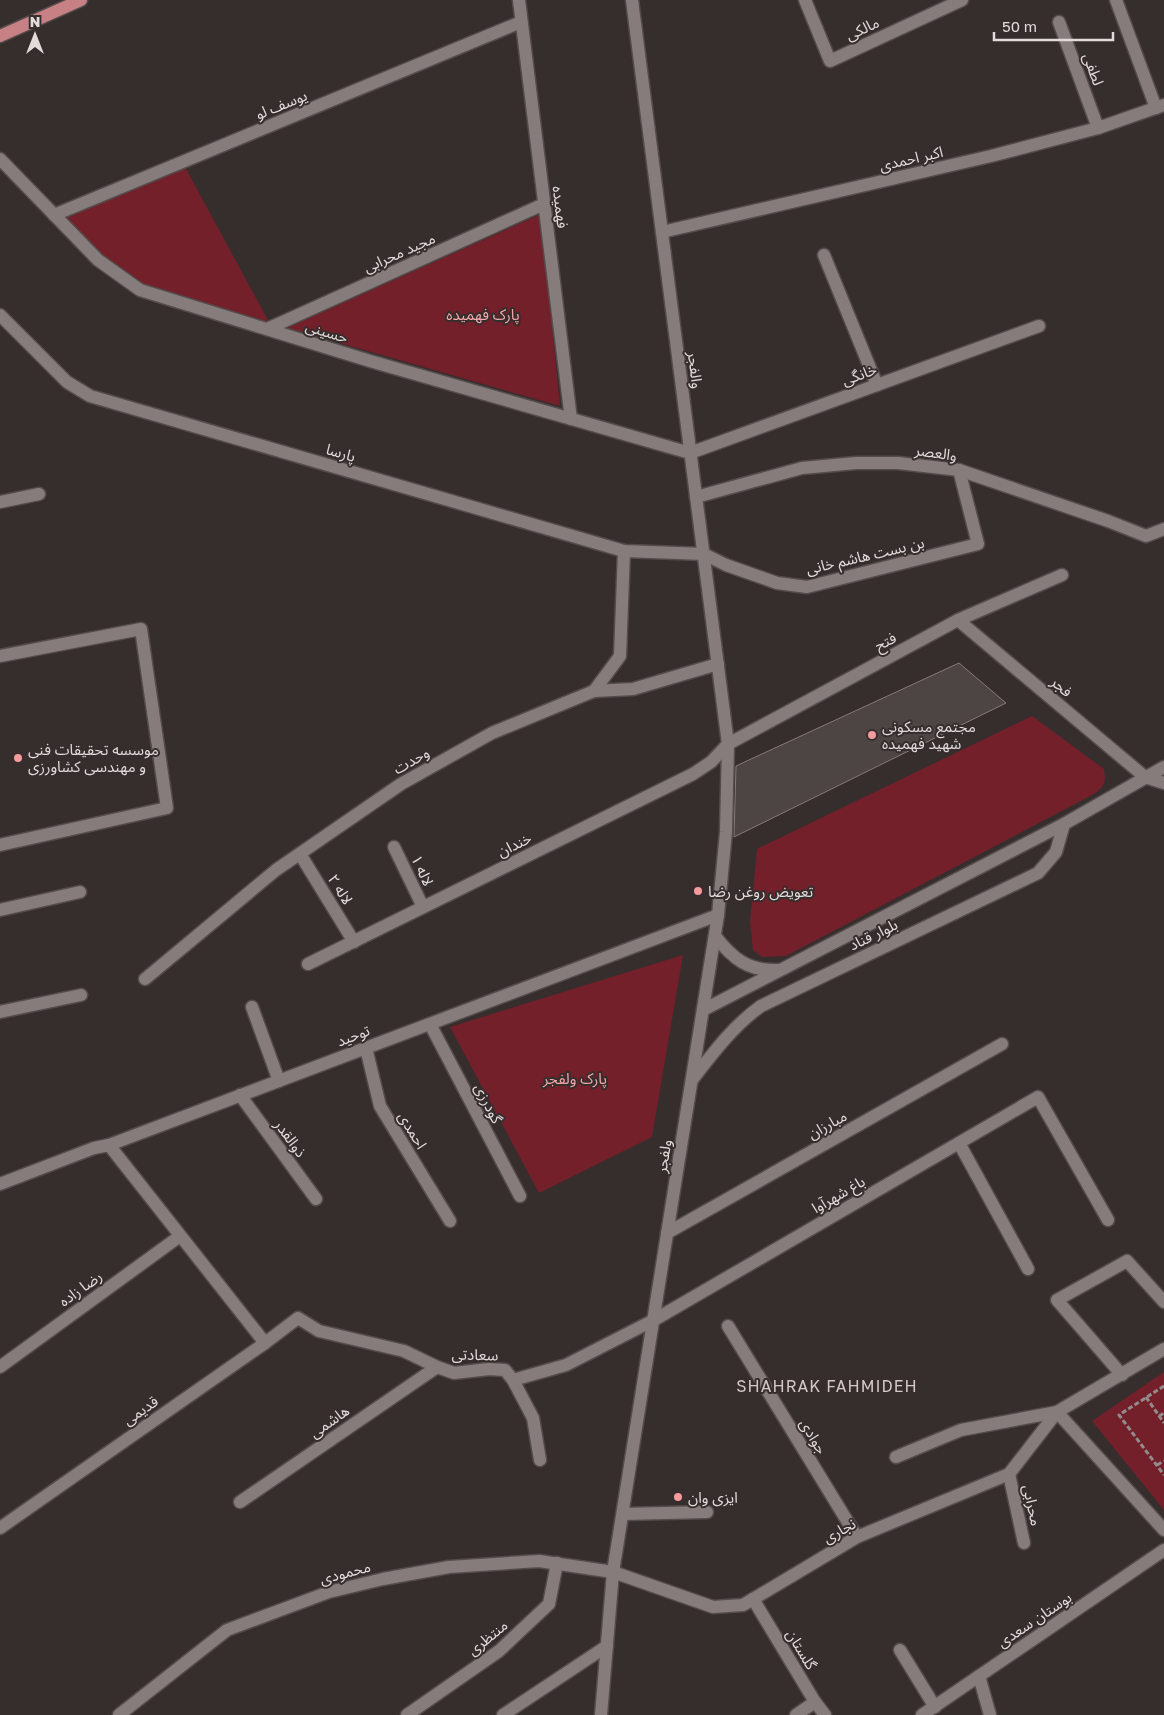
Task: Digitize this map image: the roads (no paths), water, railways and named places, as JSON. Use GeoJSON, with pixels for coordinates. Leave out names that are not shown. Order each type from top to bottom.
{"type":"FeatureCollection","features":[{"type":"Feature","properties":{"kind":"main road"},"geometry":{"type":"LineString","coordinates":[[0,36],[81,0]]}},
{"type":"Feature","properties":{"kind":"street","name":"فهمیده"},"geometry":{"type":"LineString","coordinates":[[518,0],[571,419]]}},
{"type":"Feature","properties":{"kind":"street","name":"والفجر"},"geometry":{"type":"LineString","coordinates":[[632,0],[728,744]]}},
{"type":"Feature","properties":{"kind":"street","name":"مالکی"},"geometry":{"type":"LineString","coordinates":[[805,0],[830,60],[958,1]]}},
{"type":"Feature","properties":{"kind":"street"},"geometry":{"type":"LineString","coordinates":[[1116,0],[1160,107]]}},
{"type":"Feature","properties":{"kind":"street","name":"یوسف لو"},"geometry":{"type":"LineString","coordinates":[[54,216],[521,22]]}},
{"type":"Feature","properties":{"kind":"street","name":"لطفی"},"geometry":{"type":"LineString","coordinates":[[1059,22],[1098,128]]}},
{"type":"Feature","properties":{"kind":"street","name":"اکبر احمدی"},"geometry":{"type":"LineString","coordinates":[[662,232],[991,156],[1098,128],[1160,107]]}},
{"type":"Feature","properties":{"kind":"street","name":"حسینی"},"geometry":{"type":"LineString","coordinates":[[0,159],[98,260],[140,290],[370,361],[690,453]]}},
{"type":"Feature","properties":{"kind":"street","name":"مجید محرابی"},"geometry":{"type":"LineString","coordinates":[[267,329],[544,204]]}},
{"type":"Feature","properties":{"kind":"street"},"geometry":{"type":"LineString","coordinates":[[824,255],[877,385]]}},
{"type":"Feature","properties":{"kind":"street","name":"پارسا"},"geometry":{"type":"LineString","coordinates":[[0,315],[67,382],[90,396],[624,551],[704,554]]}},
{"type":"Feature","properties":{"kind":"street","name":"خانگی"},"geometry":{"type":"LineString","coordinates":[[690,453],[1039,326]]}},
{"type":"Feature","properties":{"kind":"street","name":"والعصر"},"geometry":{"type":"LineString","coordinates":[[696,497],[802,468],[856,463],[898,463],[959,470],[1146,536],[1164,529]]}},
{"type":"Feature","properties":{"kind":"street","name":"بن بست هاشم خانی"},"geometry":{"type":"LineString","coordinates":[[704,554],[726,565],[778,583],[807,587],[978,544],[959,470]]}},
{"type":"Feature","properties":{"kind":"street"},"geometry":{"type":"LineString","coordinates":[[0,502],[39,494]]}},
{"type":"Feature","properties":{"kind":"street"},"geometry":{"type":"LineString","coordinates":[[594,691],[620,656],[624,551]]}},
{"type":"Feature","properties":{"kind":"street","name":"فتح"},"geometry":{"type":"LineString","coordinates":[[728,744],[958,620],[1062,575]]}},
{"type":"Feature","properties":{"kind":"street","name":"فجر"},"geometry":{"type":"LineString","coordinates":[[958,620],[1145,777]]}},
{"type":"Feature","properties":{"kind":"street"},"geometry":{"type":"LineString","coordinates":[[0,656],[141,629],[167,808],[0,845]]}},
{"type":"Feature","properties":{"kind":"street"},"geometry":{"type":"LineString","coordinates":[[594,691],[633,689],[718,664]]}},
{"type":"Feature","properties":{"kind":"street","name":"وحدت"},"geometry":{"type":"LineString","coordinates":[[145,979],[276,870],[401,784],[492,732],[594,691]]}},
{"type":"Feature","properties":{"kind":"street","name":"خندان"},"geometry":{"type":"LineString","coordinates":[[308,964],[693,774],[711,762],[728,744]]}},
{"type":"Feature","properties":{"kind":"street","name":"ولفجر"},"geometry":{"type":"LineString","coordinates":[[601,1715],[614,1572],[718,915],[726,832],[728,744]]}},
{"type":"Feature","properties":{"kind":"street","name":"بلوار قناد"},"geometry":{"type":"LineString","coordinates":[[703,1010],[1064,824],[1164,766]]}},
{"type":"Feature","properties":{"kind":"street"},"geometry":{"type":"LineString","coordinates":[[1145,777],[1164,783]]}},
{"type":"Feature","properties":{"kind":"street","name":"بلوار قناد"},"geometry":{"type":"LineString","coordinates":[[692,1080],[743,1019],[761,1006],[1038,873],[1056,852],[1064,824]]}},
{"type":"Feature","properties":{"kind":"street","name":"لاله ۱"},"geometry":{"type":"LineString","coordinates":[[394,846],[423,907]]}},
{"type":"Feature","properties":{"kind":"street","name":"لاله ۲"},"geometry":{"type":"LineString","coordinates":[[300,854],[354,942]]}},
{"type":"Feature","properties":{"kind":"street"},"geometry":{"type":"LineString","coordinates":[[0,910],[80,892]]}},
{"type":"Feature","properties":{"kind":"street","name":"توحید"},"geometry":{"type":"LineString","coordinates":[[0,1184],[94,1148],[109,1145],[718,915]]}},
{"type":"Feature","properties":{"kind":"street"},"geometry":{"type":"LineString","coordinates":[[714,936],[727,951],[748,966],[764,970],[780,970]]}},
{"type":"Feature","properties":{"kind":"street"},"geometry":{"type":"LineString","coordinates":[[0,1012],[81,995]]}},
{"type":"Feature","properties":{"kind":"street"},"geometry":{"type":"LineString","coordinates":[[252,1006],[279,1081]]}},
{"type":"Feature","properties":{"kind":"street","name":"گودرزی"},"geometry":{"type":"LineString","coordinates":[[430,1024],[520,1196]]}},
{"type":"Feature","properties":{"kind":"street","name":"مبارزان"},"geometry":{"type":"LineString","coordinates":[[667,1233],[1002,1044]]}},
{"type":"Feature","properties":{"kind":"street","name":"احمدی"},"geometry":{"type":"LineString","coordinates":[[366,1048],[380,1106],[450,1221]]}},
{"type":"Feature","properties":{"kind":"street","name":"ذوالقدر"},"geometry":{"type":"LineString","coordinates":[[240,1095],[316,1199]]}},
{"type":"Feature","properties":{"kind":"street","name":"باغ شهرآوا"},"geometry":{"type":"LineString","coordinates":[[513,1380],[566,1365],[654,1320],[1038,1097],[1108,1220]]}},
{"type":"Feature","properties":{"kind":"street"},"geometry":{"type":"LineString","coordinates":[[959,1143],[1028,1269]]}},
{"type":"Feature","properties":{"kind":"street"},"geometry":{"type":"LineString","coordinates":[[109,1145],[265,1343]]}},
{"type":"Feature","properties":{"kind":"street","name":"رضا زاده"},"geometry":{"type":"LineString","coordinates":[[0,1367],[180,1236]]}},
{"type":"Feature","properties":{"kind":"street"},"geometry":{"type":"LineString","coordinates":[[1122,1375],[1057,1300],[1127,1261],[1164,1302]]}},
{"type":"Feature","properties":{"kind":"street","name":"قدیمی"},"geometry":{"type":"LineString","coordinates":[[0,1528],[298,1318]]}},
{"type":"Feature","properties":{"kind":"street","name":"سعادتی"},"geometry":{"type":"LineString","coordinates":[[298,1318],[318,1331],[404,1351],[454,1373],[488,1369],[505,1370],[513,1380],[533,1418],[540,1460]]}},
{"type":"Feature","properties":{"kind":"street","name":"جوادی"},"geometry":{"type":"LineString","coordinates":[[728,1326],[856,1537]]}},
{"type":"Feature","properties":{"kind":"street"},"geometry":{"type":"LineString","coordinates":[[896,1458],[961,1430],[1057,1412],[1164,1349]]}},
{"type":"Feature","properties":{"kind":"street","name":"هاشمی"},"geometry":{"type":"LineString","coordinates":[[240,1502],[437,1367]]}},
{"type":"Feature","properties":{"kind":"street"},"geometry":{"type":"LineString","coordinates":[[1010,1474],[1057,1412]]}},
{"type":"Feature","properties":{"kind":"street"},"geometry":{"type":"LineString","coordinates":[[1057,1412],[1164,1530]]}},
{"type":"Feature","properties":{"kind":"street","name":"نجاری"},"geometry":{"type":"LineString","coordinates":[[614,1572],[713,1607],[743,1605],[856,1537],[1010,1474]]}},
{"type":"Feature","properties":{"kind":"street","name":"محرابی"},"geometry":{"type":"LineString","coordinates":[[1010,1474],[1024,1543]]}},
{"type":"Feature","properties":{"kind":"street"},"geometry":{"type":"LineString","coordinates":[[623,1514],[707,1512]]}},
{"type":"Feature","properties":{"kind":"street","name":"بوستان سعدی"},"geometry":{"type":"LineString","coordinates":[[922,1715],[1164,1550]]}},
{"type":"Feature","properties":{"kind":"street","name":"محمودی"},"geometry":{"type":"LineString","coordinates":[[119,1715],[226,1630],[329,1592],[383,1579],[449,1568],[538,1561],[614,1572]]}},
{"type":"Feature","properties":{"kind":"street","name":"منتظری"},"geometry":{"type":"LineString","coordinates":[[407,1715],[499,1650],[549,1604],[557,1563]]}},
{"type":"Feature","properties":{"kind":"street","name":"گلستان"},"geometry":{"type":"LineString","coordinates":[[753,1599],[815,1702],[825,1715]]}},
{"type":"Feature","properties":{"kind":"street"},"geometry":{"type":"LineString","coordinates":[[503,1715],[607,1646]]}},
{"type":"Feature","properties":{"kind":"street"},"geometry":{"type":"LineString","coordinates":[[900,1650],[934,1707]]}},
{"type":"Feature","properties":{"kind":"street"},"geometry":{"type":"LineString","coordinates":[[979,1676],[990,1715]]}},
{"type":"Feature","properties":{"kind":"street"},"geometry":{"type":"LineString","coordinates":[[796,1715],[815,1702]]}},
{"type":"Feature","properties":{"kind":"place","name":"مجتمع مسکونی شهید فهمیده"},"geometry":{"type":"Point","coordinates":[872,735]}},
{"type":"Feature","properties":{"kind":"place","name":"موسسه تحقیقات فنی و مهندسی کشاورزی"},"geometry":{"type":"Point","coordinates":[18,758]}},
{"type":"Feature","properties":{"kind":"place","name":"تعویض روغن رضا"},"geometry":{"type":"Point","coordinates":[698,891]}},
{"type":"Feature","properties":{"kind":"place","name":"ایزی وان"},"geometry":{"type":"Point","coordinates":[678,1497]}},
{"type":"Feature","properties":{"kind":"district","name":"SHAHRAK FAHMIDEH"},"geometry":{"type":"Point","coordinates":[827,1386]}},
{"type":"Feature","properties":{"kind":"park label","name":"پارک فهمیده"},"geometry":{"type":"Point","coordinates":[483,314]}},
{"type":"Feature","properties":{"kind":"park label","name":"پارک ولفجر"},"geometry":{"type":"Point","coordinates":[575,1078]}}]}
